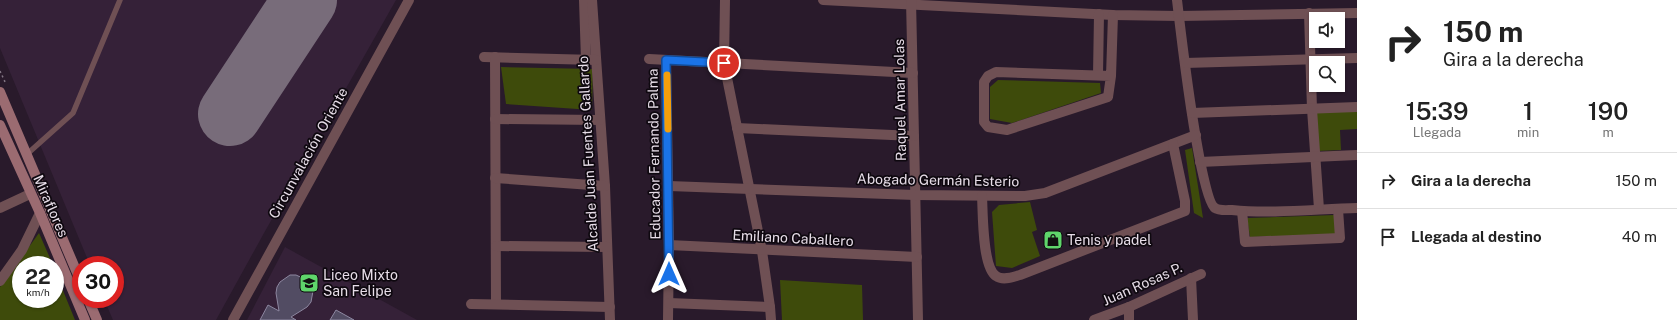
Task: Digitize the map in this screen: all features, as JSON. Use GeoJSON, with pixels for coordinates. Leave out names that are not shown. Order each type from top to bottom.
{"type":"FeatureCollection","features":[{"type":"Feature","properties":{"kind":"main road","name":"Miraflores"},"geometry":{"type":"LineString","coordinates":[[0,92],[72,261]]}},
{"type":"Feature","properties":{"kind":"main road","name":"Miraflores"},"geometry":{"type":"LineString","coordinates":[[1,129],[40,213],[84,320]]}},
{"type":"Feature","properties":{"kind":"main road"},"geometry":{"type":"LineString","coordinates":[[92,308],[97,320]]}},
{"type":"Feature","properties":{"kind":"street","name":"Circunvalación Oriente"},"geometry":{"type":"LineString","coordinates":[[233,320],[409,0]]}},
{"type":"Feature","properties":{"kind":"street","name":"Alcalde Juan Fuentes Gallardo"},"geometry":{"type":"LineString","coordinates":[[584,0],[586,60]]}},
{"type":"Feature","properties":{"kind":"street","name":"Alcalde Juan Fuentes Gallardo"},"geometry":{"type":"LineString","coordinates":[[592,0],[605,186],[610,320]]}},
{"type":"Feature","properties":{"kind":"street"},"geometry":{"type":"LineString","coordinates":[[725,0],[724,63],[762,251],[771,320]]}},
{"type":"Feature","properties":{"kind":"street"},"geometry":{"type":"LineString","coordinates":[[823,0],[911,2],[1113,15],[1179,16],[1309,13]]}},
{"type":"Feature","properties":{"kind":"street"},"geometry":{"type":"LineString","coordinates":[[1177,0],[1192,113],[1200,162],[1210,204],[1216,209],[1242,211],[1357,208]]}},
{"type":"Feature","properties":{"kind":"street","name":"Raquel Amar Lolas"},"geometry":{"type":"LineString","coordinates":[[911,2],[918,320]]}},
{"type":"Feature","properties":{"kind":"street"},"geometry":{"type":"LineString","coordinates":[[1098,75],[1099,14]]}},
{"type":"Feature","properties":{"kind":"street"},"geometry":{"type":"LineString","coordinates":[[1345,14],[1357,14]]}},
{"type":"Feature","properties":{"kind":"street"},"geometry":{"type":"LineString","coordinates":[[1111,76],[996,72],[988,76],[984,82],[984,122],[988,126],[1007,130],[1108,97],[1111,76],[1113,15]]}},
{"type":"Feature","properties":{"kind":"street"},"geometry":{"type":"LineString","coordinates":[[484,57],[596,60]]}},
{"type":"Feature","properties":{"kind":"street"},"geometry":{"type":"LineString","coordinates":[[495,57],[496,304]]}},
{"type":"Feature","properties":{"kind":"street"},"geometry":{"type":"LineString","coordinates":[[1345,59],[1357,58]]}},
{"type":"Feature","properties":{"kind":"street"},"geometry":{"type":"LineString","coordinates":[[649,59],[913,73]]}},
{"type":"Feature","properties":{"kind":"street","name":"Educador Fernando Palma"},"geometry":{"type":"LineString","coordinates":[[666,60],[669,246],[668,320]]}},
{"type":"Feature","properties":{"kind":"street"},"geometry":{"type":"LineString","coordinates":[[1185,63],[1309,60]]}},
{"type":"Feature","properties":{"kind":"street"},"geometry":{"type":"LineString","coordinates":[[1312,92],[1314,156],[1319,209]]}},
{"type":"Feature","properties":{"kind":"street"},"geometry":{"type":"LineString","coordinates":[[1192,113],[1357,107]]}},
{"type":"Feature","properties":{"kind":"street"},"geometry":{"type":"LineString","coordinates":[[495,119],[600,120]]}},
{"type":"Feature","properties":{"kind":"street"},"geometry":{"type":"LineString","coordinates":[[1,129],[14,124]]}},
{"type":"Feature","properties":{"kind":"street"},"geometry":{"type":"LineString","coordinates":[[737,128],[914,136]]}},
{"type":"Feature","properties":{"kind":"street","name":"Abogado Germán Esterio"},"geometry":{"type":"LineString","coordinates":[[668,186],[916,195],[1025,196],[1045,193],[1196,135]]}},
{"type":"Feature","properties":{"kind":"street"},"geometry":{"type":"LineString","coordinates":[[982,196],[987,258],[990,269],[996,276],[1005,279],[1020,275],[1185,211],[1185,201],[1173,144]]}},
{"type":"Feature","properties":{"kind":"street"},"geometry":{"type":"LineString","coordinates":[[1200,162],[1357,155]]}},
{"type":"Feature","properties":{"kind":"street"},"geometry":{"type":"LineString","coordinates":[[496,178],[605,186]]}},
{"type":"Feature","properties":{"kind":"street"},"geometry":{"type":"LineString","coordinates":[[0,208],[30,194]]}},
{"type":"Feature","properties":{"kind":"street"},"geometry":{"type":"LineString","coordinates":[[1242,211],[1245,242],[1340,238],[1338,209]]}},
{"type":"Feature","properties":{"kind":"street"},"geometry":{"type":"LineString","coordinates":[[0,281],[22,250],[40,213]]}},
{"type":"Feature","properties":{"kind":"street"},"geometry":{"type":"LineString","coordinates":[[496,246],[607,247]]}},
{"type":"Feature","properties":{"kind":"street","name":"Emiliano Caballero"},"geometry":{"type":"LineString","coordinates":[[669,246],[917,257]]}},
{"type":"Feature","properties":{"kind":"street","name":"Juan Rosas P."},"geometry":{"type":"LineString","coordinates":[[1094,320],[1129,307],[1201,274]]}},
{"type":"Feature","properties":{"kind":"street"},"geometry":{"type":"LineString","coordinates":[[1191,278],[1193,320]]}},
{"type":"Feature","properties":{"kind":"street"},"geometry":{"type":"LineString","coordinates":[[669,303],[770,307]]}},
{"type":"Feature","properties":{"kind":"street"},"geometry":{"type":"LineString","coordinates":[[471,304],[610,307]]}},
{"type":"Feature","properties":{"kind":"street"},"geometry":{"type":"LineString","coordinates":[[1129,307],[1129,320]]}},
{"type":"Feature","properties":{"kind":"lane"},"geometry":{"type":"LineString","coordinates":[[26,155],[73,113],[120,0]]}},
{"type":"Feature","properties":{"kind":"shaded area"},"geometry":{"type":"Polygon","coordinates":[[[0,0],[396,0],[216,320],[113,320],[108,308],[124,308],[124,256],[86,256],[0,48],[0,0]]]}},
{"type":"Feature","properties":{"kind":"shaded area","name":"Liceo Mixto San Felipe"},"geometry":{"type":"Polygon","coordinates":[[[285,247],[417,320],[247,320],[285,247]]]}},
{"type":"Feature","properties":{"kind":"green space"},"geometry":{"type":"Polygon","coordinates":[[[501,67],[593,69],[592,110],[506,104],[501,67]]]}},
{"type":"Feature","properties":{"kind":"green space"},"geometry":{"type":"Polygon","coordinates":[[[998,80],[1100,83],[1101,93],[1012,123],[990,119],[990,87],[998,80]]]}},
{"type":"Feature","properties":{"kind":"green space"},"geometry":{"type":"Polygon","coordinates":[[[1357,109],[1357,129],[1340,130],[1341,150],[1317,151],[1315,111],[1357,109]]]}},
{"type":"Feature","properties":{"kind":"green space"},"geometry":{"type":"Polygon","coordinates":[[[1192,148],[1203,218],[1194,213],[1185,150],[1192,148]]]}},
{"type":"Feature","properties":{"kind":"green space"},"geometry":{"type":"Polygon","coordinates":[[[1030,202],[1037,230],[1032,232],[1040,256],[1012,268],[996,266],[992,212],[999,205],[1030,202]]]}},
{"type":"Feature","properties":{"kind":"green space"},"geometry":{"type":"Polygon","coordinates":[[[1335,215],[1336,235],[1250,237],[1247,218],[1335,215]]]}},
{"type":"Feature","properties":{"kind":"green space"},"geometry":{"type":"Polygon","coordinates":[[[39,233],[49,256],[22,256],[39,233]]]}},
{"type":"Feature","properties":{"kind":"green space"},"geometry":{"type":"Polygon","coordinates":[[[12,270],[12,308],[64,308],[64,293],[75,320],[0,320],[0,287],[12,270]]]}},
{"type":"Feature","properties":{"kind":"green space"},"geometry":{"type":"Polygon","coordinates":[[[780,280],[862,285],[863,320],[782,320],[780,280]]]}},
{"type":"Feature","properties":{"kind":"building"},"geometry":{"type":"Polygon","coordinates":[[[290,275],[296,275],[307,280],[313,291],[311,302],[307,307],[291,317],[296,320],[260,320],[268,305],[279,311],[276,293],[277,287],[280,282],[290,275]]]}},
{"type":"Feature","properties":{"kind":"building"},"geometry":{"type":"Polygon","coordinates":[[[336,310],[354,320],[330,320],[336,310]]]}},
{"type":"Feature","properties":{"kind":"runway"},"geometry":{"type":"LineString","coordinates":[[230,114],[305,0]]}},
{"type":"Feature","properties":{"kind":"slow traffic"},"geometry":{"type":"LineString","coordinates":[[667,75],[668,129]]}},
{"type":"Feature","properties":{"kind":"place","name":"Tenis y padel"},"geometry":{"type":"Point","coordinates":[1053,240]}},
{"type":"Feature","properties":{"kind":"place","name":"Liceo Mixto San Felipe"},"geometry":{"type":"Point","coordinates":[309,283]}},
{"type":"Feature","properties":{"kind":"route"},"geometry":{"type":"LineString","coordinates":[[669,274],[666,60],[724,63]]}}]}
